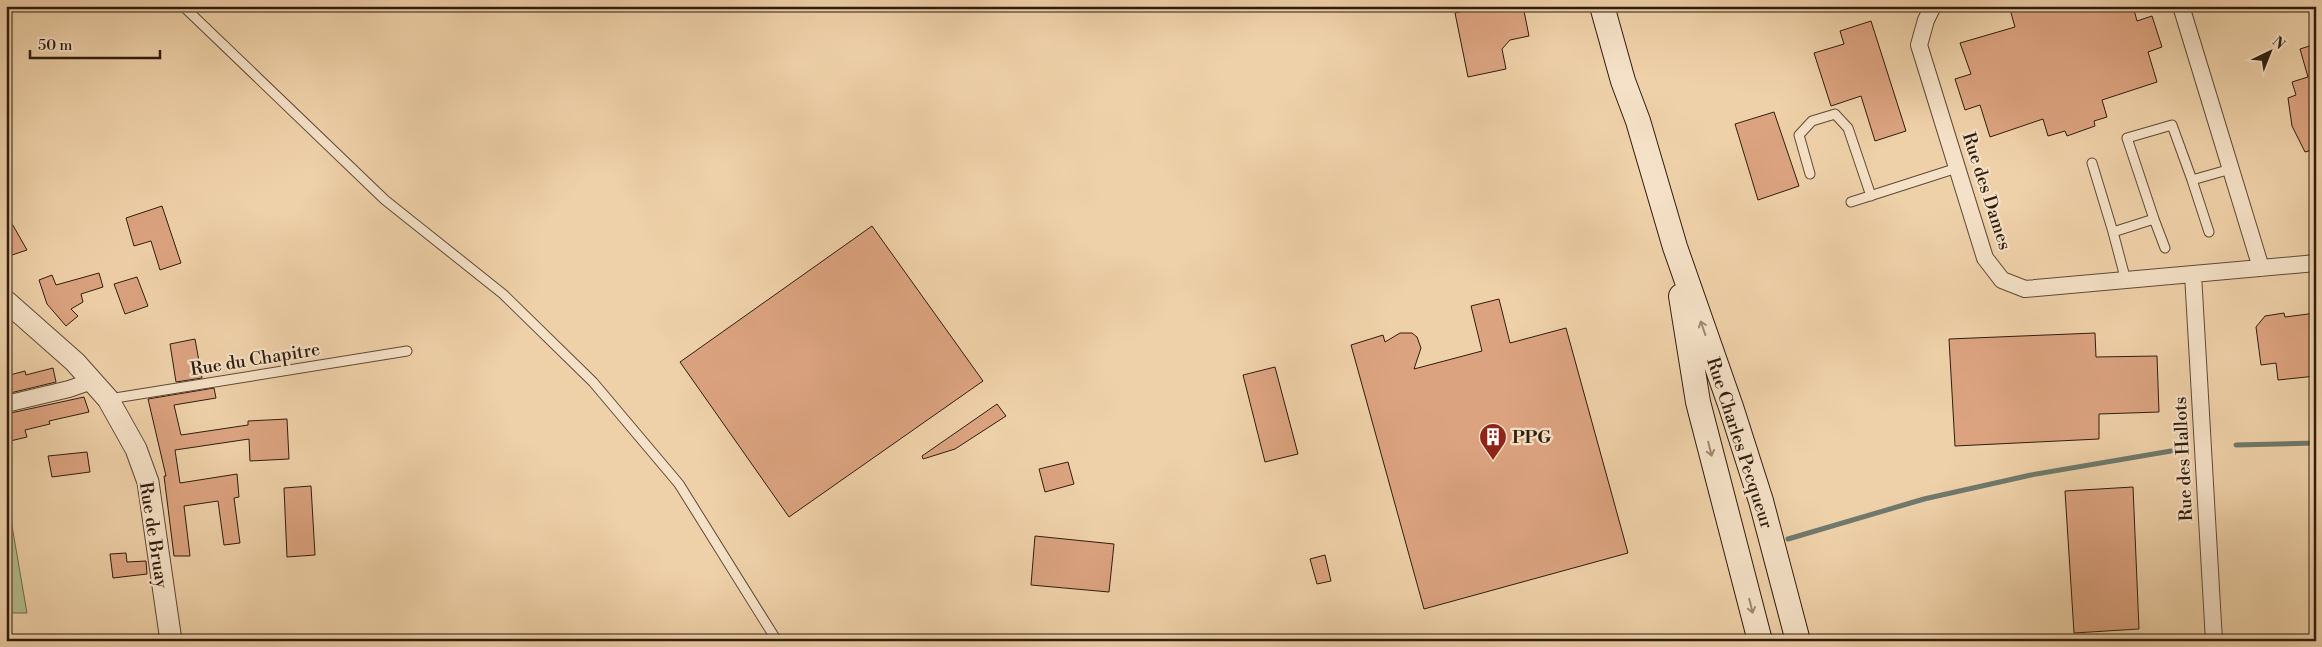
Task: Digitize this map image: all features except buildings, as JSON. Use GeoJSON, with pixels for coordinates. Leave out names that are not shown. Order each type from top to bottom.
{"type":"FeatureCollection","features":[{"type":"Feature","properties":{"kind":"main road","name":"Rue Charles Pecqueur"},"geometry":{"type":"LineString","coordinates":[[1602,6],[1622,82],[1638,121],[1675,247],[1731,407],[1758,492],[1798,641]]}},
{"type":"Feature","properties":{"kind":"main road","name":"Rue Charles Pecqueur"},"geometry":{"type":"LineString","coordinates":[[1675,247],[1698,402],[1760,641]]}},
{"type":"Feature","properties":{"kind":"street","name":"Rue des Dames"},"geometry":{"type":"LineString","coordinates":[[1933,6],[1926,20],[1919,45],[1986,258],[2002,280],[2025,290],[2316,263]]}},
{"type":"Feature","properties":{"kind":"street"},"geometry":{"type":"LineString","coordinates":[[2181,6],[2261,268]]}},
{"type":"Feature","properties":{"kind":"street","name":"Rue des Hallots"},"geometry":{"type":"LineString","coordinates":[[2193,274],[2214,641]]}},
{"type":"Feature","properties":{"kind":"street","name":"Rue de Bruay"},"geometry":{"type":"LineString","coordinates":[[6,301],[75,362],[108,399],[136,449],[148,482],[171,641]]}},
{"type":"Feature","properties":{"kind":"street"},"geometry":{"type":"LineString","coordinates":[[6,404],[69,389],[92,381]]}},
{"type":"Feature","properties":{"kind":"lane"},"geometry":{"type":"LineString","coordinates":[[183,6],[385,200],[503,294],[593,382],[679,484],[777,641]]}},
{"type":"Feature","properties":{"kind":"lane"},"geometry":{"type":"LineString","coordinates":[[1810,174],[1798,135],[1812,121],[1835,114],[1848,128],[1870,196]]}},
{"type":"Feature","properties":{"kind":"lane"},"geometry":{"type":"LineString","coordinates":[[2165,248],[2127,138],[2172,124],[2209,232]]}},
{"type":"Feature","properties":{"kind":"lane"},"geometry":{"type":"LineString","coordinates":[[2092,163],[2126,280]]}},
{"type":"Feature","properties":{"kind":"lane"},"geometry":{"type":"LineString","coordinates":[[1851,202],[1957,168]]}},
{"type":"Feature","properties":{"kind":"lane"},"geometry":{"type":"LineString","coordinates":[[2192,180],[2231,169]]}},
{"type":"Feature","properties":{"kind":"lane"},"geometry":{"type":"LineString","coordinates":[[2113,232],[2154,219]]}},
{"type":"Feature","properties":{"kind":"lane","name":"Rue du Chapitre"},"geometry":{"type":"LineString","coordinates":[[108,399],[407,351]]}},
{"type":"Feature","properties":{"kind":"green space"},"geometry":{"type":"Polygon","coordinates":[[[6,491],[27,613],[6,613],[6,491]]]}},
{"type":"Feature","properties":{"kind":"waterway"},"geometry":{"type":"LineString","coordinates":[[2236,445],[2316,443]]}},
{"type":"Feature","properties":{"kind":"waterway"},"geometry":{"type":"LineString","coordinates":[[1788,539],[1924,499],[2031,475],[2171,451]]}},
{"type":"Feature","properties":{"kind":"place","name":"PPG"},"geometry":{"type":"Point","coordinates":[1493,461]}}]}
